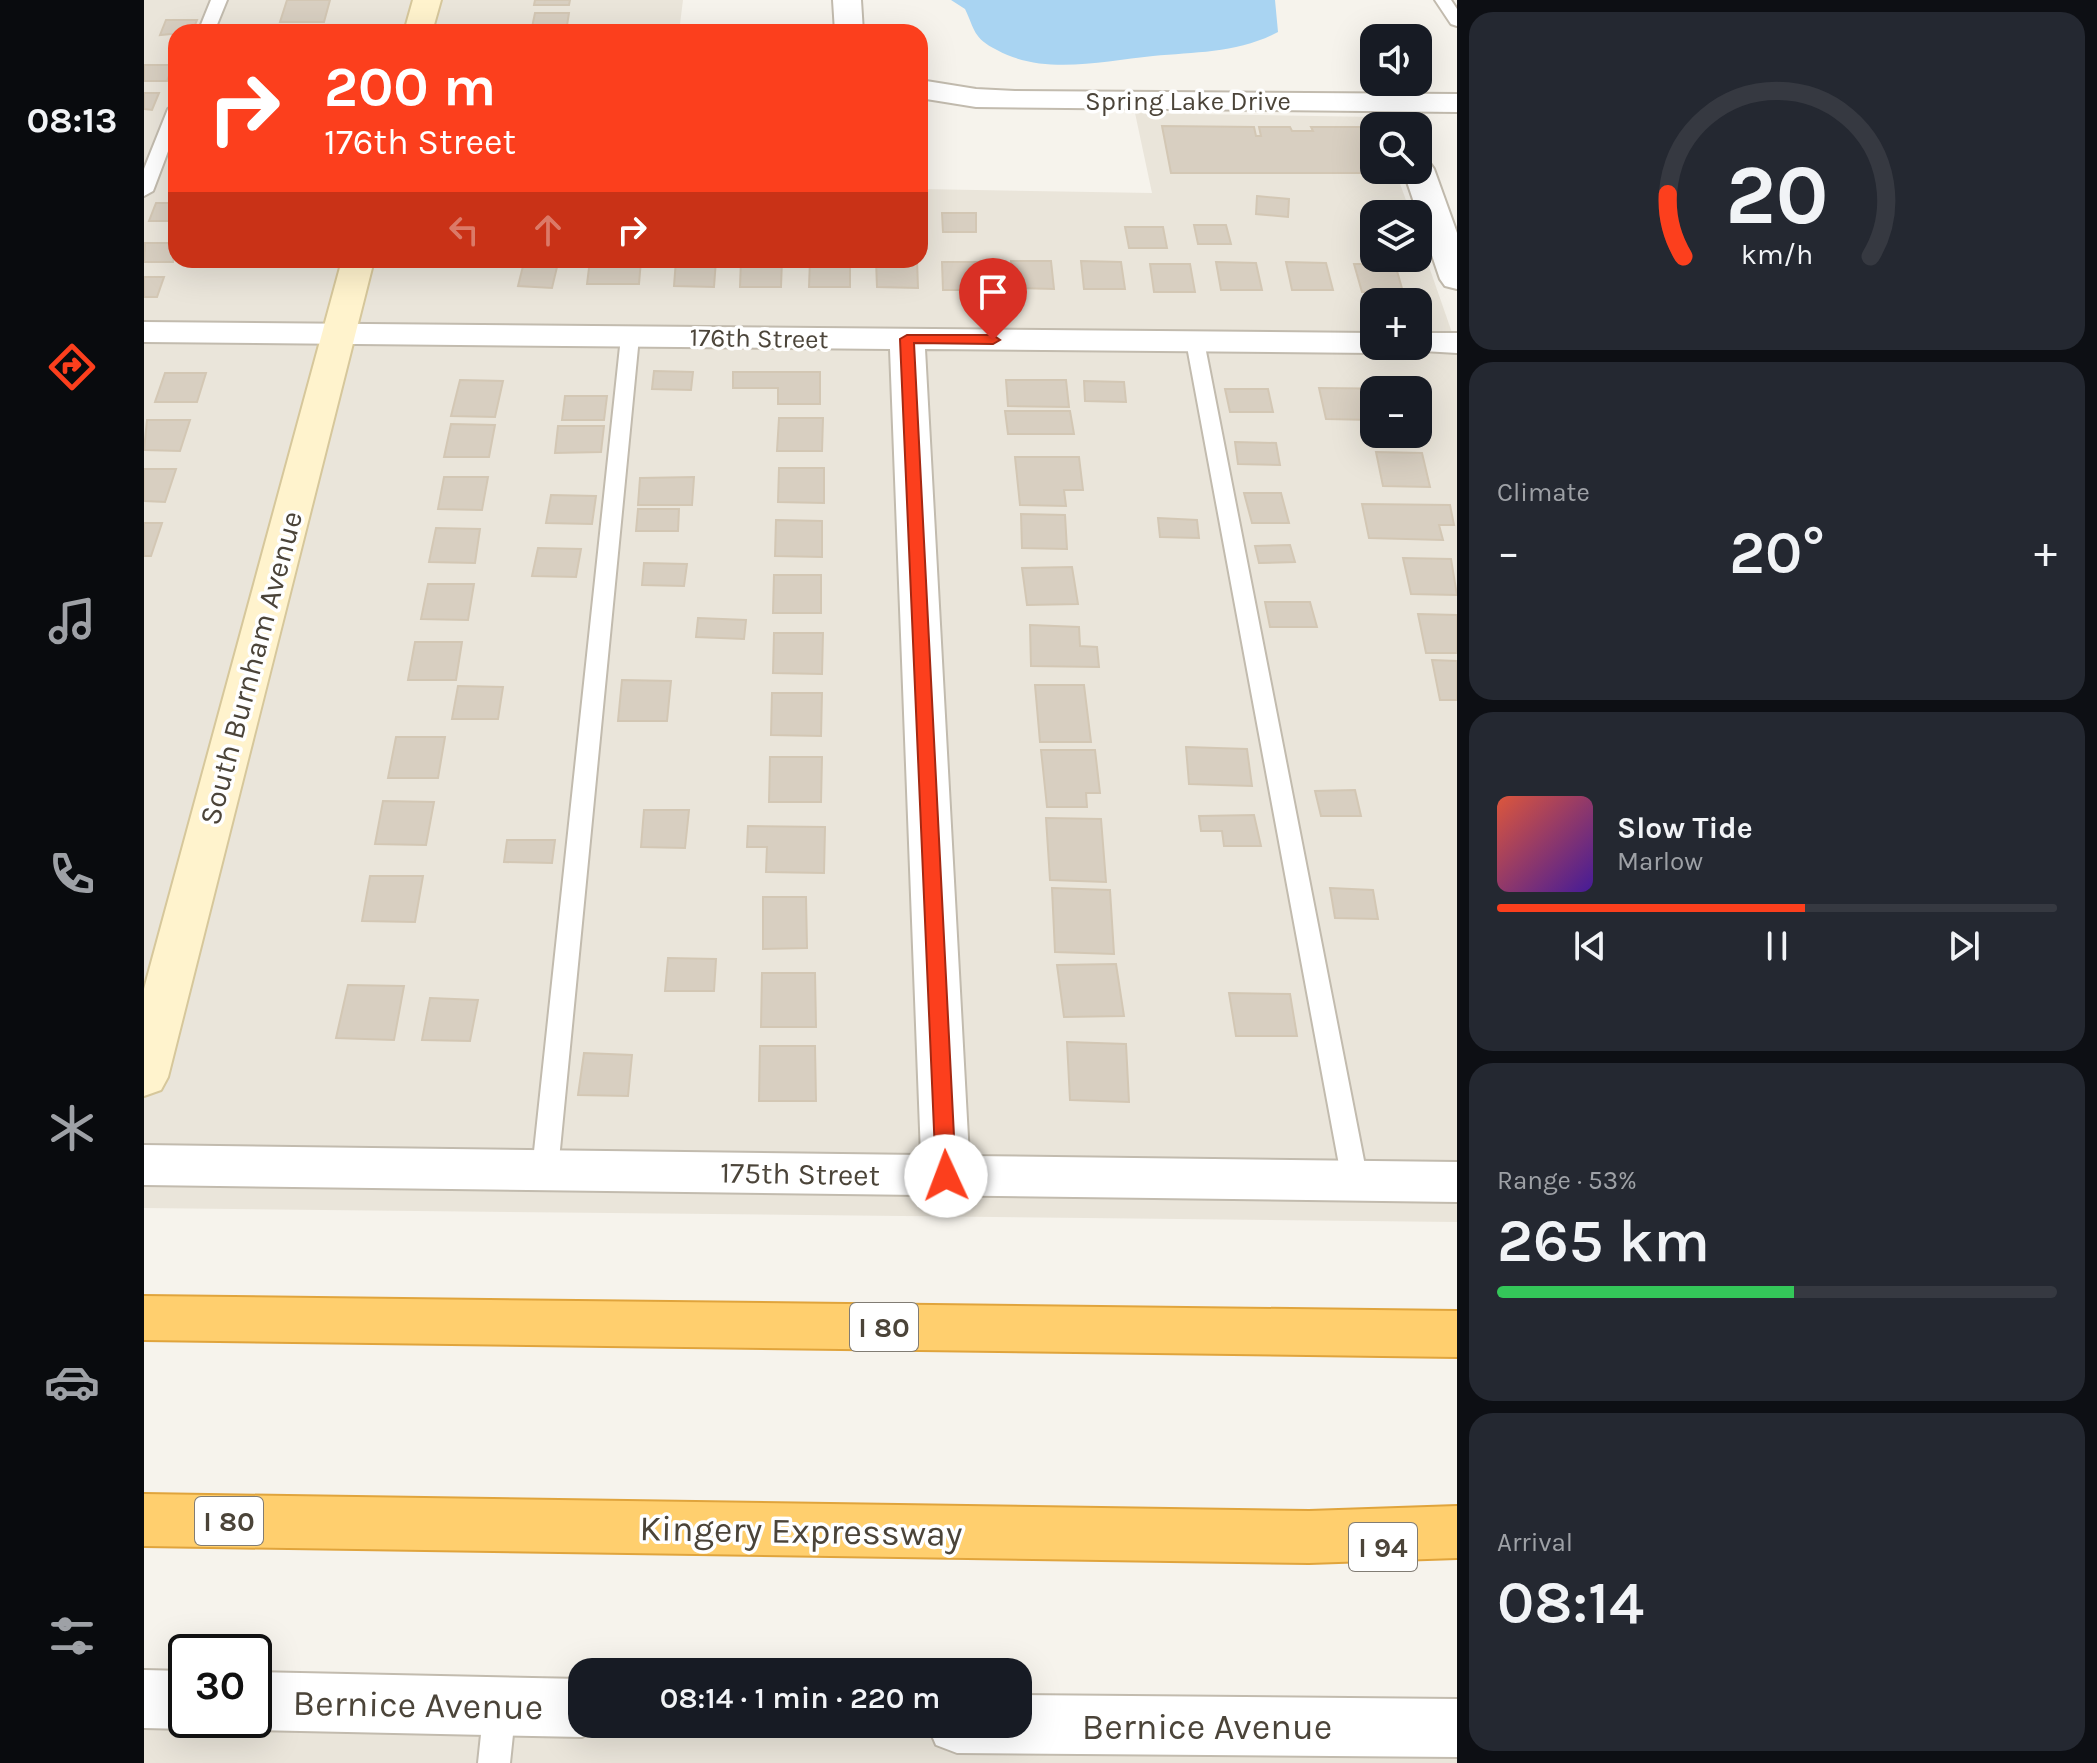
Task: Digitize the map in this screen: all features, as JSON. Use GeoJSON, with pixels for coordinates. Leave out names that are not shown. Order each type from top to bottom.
{"type":"FeatureCollection","features":[{"type":"Feature","properties":{"kind":"highway","name":"I 80"},"geometry":{"type":"LineString","coordinates":[[144,1318],[1457,1334]]}},
{"type":"Feature","properties":{"kind":"highway","name":"Kingery Expressway"},"geometry":{"type":"LineString","coordinates":[[144,1520],[1309,1537],[1457,1532]]}},
{"type":"Feature","properties":{"kind":"highway","name":"I 94"},"geometry":{"type":"LineString","coordinates":[[1309,1537],[1457,1556]]}},
{"type":"Feature","properties":{"kind":"main road"},"geometry":{"type":"LineString","coordinates":[[420,24],[427,0]]}},
{"type":"Feature","properties":{"kind":"main road","name":"South Burnham Avenue"},"geometry":{"type":"LineString","coordinates":[[144,1077],[356,268]]}},
{"type":"Feature","properties":{"kind":"street"},"geometry":{"type":"LineString","coordinates":[[847,0],[848,24]]}},
{"type":"Feature","properties":{"kind":"street","name":"Spring Lake Drive"},"geometry":{"type":"LineString","coordinates":[[928,91],[1015,100],[1360,113]]}},
{"type":"Feature","properties":{"kind":"street","name":"Spring Lake Drive"},"geometry":{"type":"LineString","coordinates":[[1409,112],[1457,103]]}},
{"type":"Feature","properties":{"kind":"street"},"geometry":{"type":"LineString","coordinates":[[1423,184],[1457,279]]}},
{"type":"Feature","properties":{"kind":"street","name":"176th Street"},"geometry":{"type":"LineString","coordinates":[[144,332],[1360,343]]}},
{"type":"Feature","properties":{"kind":"street"},"geometry":{"type":"LineString","coordinates":[[907,339],[946,1176]]}},
{"type":"Feature","properties":{"kind":"street"},"geometry":{"type":"LineString","coordinates":[[1432,343],[1457,343]]}},
{"type":"Feature","properties":{"kind":"street","name":"175th Street"},"geometry":{"type":"LineString","coordinates":[[144,1165],[1457,1182]]}},
{"type":"Feature","properties":{"kind":"street"},"geometry":{"type":"LineString","coordinates":[[144,1699],[168,1700]]}},
{"type":"Feature","properties":{"kind":"street","name":"Bernice Avenue"},"geometry":{"type":"LineString","coordinates":[[272,1701],[568,1707]]}},
{"type":"Feature","properties":{"kind":"street","name":"Bernice Avenue"},"geometry":{"type":"LineString","coordinates":[[1032,1725],[1457,1728]]}},
{"type":"Feature","properties":{"kind":"street"},"geometry":{"type":"LineString","coordinates":[[968,1738],[969,1763]]}},
{"type":"Feature","properties":{"kind":"lane"},"geometry":{"type":"LineString","coordinates":[[209,24],[219,0]]}},
{"type":"Feature","properties":{"kind":"lane"},"geometry":{"type":"LineString","coordinates":[[1443,0],[1457,21]]}},
{"type":"Feature","properties":{"kind":"lane"},"geometry":{"type":"LineString","coordinates":[[144,191],[168,130]]}},
{"type":"Feature","properties":{"kind":"lane"},"geometry":{"type":"LineString","coordinates":[[545,1170],[630,337]]}},
{"type":"Feature","properties":{"kind":"lane"},"geometry":{"type":"LineString","coordinates":[[1195,341],[1355,1181]]}},
{"type":"Feature","properties":{"kind":"lane"},"geometry":{"type":"LineString","coordinates":[[494,1763],[500,1705]]}},
{"type":"Feature","properties":{"kind":"shaded area"},"geometry":{"type":"Polygon","coordinates":[[[144,0],[683,0],[680,24],[168,24],[168,268],[928,268],[928,189],[1152,193],[1135,113],[1360,117],[1360,184],[1400,184],[1406,200],[1360,200],[1360,272],[1431,272],[1457,347],[1457,1222],[144,1208],[144,0]]]}},
{"type":"Feature","properties":{"kind":"shaded area"},"geometry":{"type":"Polygon","coordinates":[[[144,1681],[168,1703],[168,1738],[272,1738],[272,1720],[568,1722],[568,1738],[1032,1738],[1032,1724],[1457,1710],[1457,1763],[144,1763],[144,1681]]]}},
{"type":"Feature","properties":{"kind":"water"},"geometry":{"type":"Polygon","coordinates":[[[951,0],[1275,0],[1278,32],[1248,44],[1217,50],[1054,65],[1015,58],[989,46],[976,33],[965,9],[951,0]]]}},
{"type":"Feature","properties":{"kind":"building"},"geometry":{"type":"Polygon","coordinates":[[[287,0],[330,0],[324,22],[280,22],[287,0]]]}},
{"type":"Feature","properties":{"kind":"building"},"geometry":{"type":"Polygon","coordinates":[[[535,0],[570,0],[569,5],[534,5],[535,0]]]}},
{"type":"Feature","properties":{"kind":"building"},"geometry":{"type":"Polygon","coordinates":[[[535,13],[569,13],[567,24],[533,24],[535,13]]]}},
{"type":"Feature","properties":{"kind":"building"},"geometry":{"type":"Polygon","coordinates":[[[166,20],[197,20],[195,24],[168,24],[168,34],[160,35],[166,20]]]}},
{"type":"Feature","properties":{"kind":"building"},"geometry":{"type":"Polygon","coordinates":[[[144,65],[168,65],[167,81],[144,81],[144,65]]]}},
{"type":"Feature","properties":{"kind":"building"},"geometry":{"type":"Polygon","coordinates":[[[144,93],[159,93],[152,110],[144,109],[144,93]]]}},
{"type":"Feature","properties":{"kind":"building"},"geometry":{"type":"Polygon","coordinates":[[[1162,126],[1254,127],[1256,136],[1261,136],[1259,127],[1313,131],[1311,127],[1360,127],[1360,173],[1171,173],[1162,126]]]}},
{"type":"Feature","properties":{"kind":"building"},"geometry":{"type":"Polygon","coordinates":[[[1257,196],[1289,199],[1288,217],[1256,214],[1257,196]]]}},
{"type":"Feature","properties":{"kind":"building"},"geometry":{"type":"Polygon","coordinates":[[[156,203],[168,203],[168,221],[149,221],[156,203]]]}},
{"type":"Feature","properties":{"kind":"building"},"geometry":{"type":"Polygon","coordinates":[[[942,213],[976,213],[976,232],[943,232],[942,213]]]}},
{"type":"Feature","properties":{"kind":"building"},"geometry":{"type":"Polygon","coordinates":[[[1194,225],[1226,225],[1231,244],[1198,244],[1194,225]]]}},
{"type":"Feature","properties":{"kind":"building"},"geometry":{"type":"Polygon","coordinates":[[[1125,227],[1163,227],[1167,248],[1129,248],[1125,227]]]}},
{"type":"Feature","properties":{"kind":"building"},"geometry":{"type":"Polygon","coordinates":[[[145,243],[168,243],[168,262],[144,262],[145,243]]]}},
{"type":"Feature","properties":{"kind":"building"},"geometry":{"type":"Polygon","coordinates":[[[1011,261],[1051,261],[1054,289],[1013,288],[1011,261]]]}},
{"type":"Feature","properties":{"kind":"building"},"geometry":{"type":"Polygon","coordinates":[[[1081,261],[1121,262],[1125,289],[1084,289],[1081,261]]]}},
{"type":"Feature","properties":{"kind":"building"},"geometry":{"type":"Polygon","coordinates":[[[942,262],[982,262],[984,290],[943,290],[942,262]]]}},
{"type":"Feature","properties":{"kind":"building"},"geometry":{"type":"Polygon","coordinates":[[[1216,262],[1256,263],[1262,290],[1221,290],[1216,262]]]}},
{"type":"Feature","properties":{"kind":"building"},"geometry":{"type":"Polygon","coordinates":[[[1286,262],[1326,263],[1333,290],[1292,290],[1286,262]]]}},
{"type":"Feature","properties":{"kind":"building"},"geometry":{"type":"Polygon","coordinates":[[[1150,264],[1190,264],[1195,292],[1154,292],[1150,264]]]}},
{"type":"Feature","properties":{"kind":"building"},"geometry":{"type":"Polygon","coordinates":[[[1354,264],[1360,264],[1360,272],[1397,272],[1402,288],[1361,288],[1354,264]]]}},
{"type":"Feature","properties":{"kind":"building"},"geometry":{"type":"Polygon","coordinates":[[[522,268],[557,268],[552,288],[518,286],[522,268]]]}},
{"type":"Feature","properties":{"kind":"building"},"geometry":{"type":"Polygon","coordinates":[[[589,268],[640,268],[639,284],[587,284],[589,268]]]}},
{"type":"Feature","properties":{"kind":"building"},"geometry":{"type":"Polygon","coordinates":[[[675,268],[715,268],[714,287],[674,286],[675,268]]]}},
{"type":"Feature","properties":{"kind":"building"},"geometry":{"type":"Polygon","coordinates":[[[741,268],[782,268],[781,287],[740,287],[741,268]]]}},
{"type":"Feature","properties":{"kind":"building"},"geometry":{"type":"Polygon","coordinates":[[[810,268],[850,268],[850,287],[809,287],[810,268]]]}},
{"type":"Feature","properties":{"kind":"building"},"geometry":{"type":"Polygon","coordinates":[[[876,268],[917,268],[918,288],[877,287],[876,268]]]}},
{"type":"Feature","properties":{"kind":"building"},"geometry":{"type":"Polygon","coordinates":[[[144,277],[164,277],[157,297],[144,297],[144,277]]]}},
{"type":"Feature","properties":{"kind":"building"},"geometry":{"type":"Polygon","coordinates":[[[654,371],[693,372],[691,390],[652,389],[654,371]]]}},
{"type":"Feature","properties":{"kind":"building"},"geometry":{"type":"Polygon","coordinates":[[[733,372],[820,372],[820,404],[778,404],[778,388],[733,388],[733,372]]]}},
{"type":"Feature","properties":{"kind":"building"},"geometry":{"type":"Polygon","coordinates":[[[165,373],[206,373],[197,402],[155,402],[165,373]]]}},
{"type":"Feature","properties":{"kind":"building"},"geometry":{"type":"Polygon","coordinates":[[[460,380],[503,381],[495,417],[451,416],[460,380]]]}},
{"type":"Feature","properties":{"kind":"building"},"geometry":{"type":"Polygon","coordinates":[[[1006,380],[1066,380],[1069,407],[1008,406],[1006,380]]]}},
{"type":"Feature","properties":{"kind":"building"},"geometry":{"type":"Polygon","coordinates":[[[1084,381],[1124,382],[1126,402],[1085,401],[1084,381]]]}},
{"type":"Feature","properties":{"kind":"building"},"geometry":{"type":"Polygon","coordinates":[[[1319,388],[1360,388],[1360,420],[1326,419],[1319,388]]]}},
{"type":"Feature","properties":{"kind":"building"},"geometry":{"type":"Polygon","coordinates":[[[1225,389],[1268,389],[1273,412],[1230,412],[1225,389]]]}},
{"type":"Feature","properties":{"kind":"building"},"geometry":{"type":"Polygon","coordinates":[[[565,396],[607,396],[604,420],[562,420],[565,396]]]}},
{"type":"Feature","properties":{"kind":"building"},"geometry":{"type":"Polygon","coordinates":[[[1005,411],[1070,411],[1074,434],[1008,434],[1005,411]]]}},
{"type":"Feature","properties":{"kind":"building"},"geometry":{"type":"Polygon","coordinates":[[[779,418],[823,418],[822,451],[777,451],[779,418]]]}},
{"type":"Feature","properties":{"kind":"building"},"geometry":{"type":"Polygon","coordinates":[[[147,420],[190,420],[180,451],[144,450],[147,420]]]}},
{"type":"Feature","properties":{"kind":"building"},"geometry":{"type":"Polygon","coordinates":[[[451,424],[495,425],[489,457],[444,457],[451,424]]]}},
{"type":"Feature","properties":{"kind":"building"},"geometry":{"type":"Polygon","coordinates":[[[558,426],[604,426],[601,452],[555,453],[558,426]]]}},
{"type":"Feature","properties":{"kind":"building"},"geometry":{"type":"Polygon","coordinates":[[[1235,442],[1276,443],[1280,465],[1238,464],[1235,442]]]}},
{"type":"Feature","properties":{"kind":"building"},"geometry":{"type":"Polygon","coordinates":[[[1376,452],[1422,453],[1430,487],[1383,486],[1376,452]]]}},
{"type":"Feature","properties":{"kind":"building"},"geometry":{"type":"Polygon","coordinates":[[[1015,457],[1079,457],[1083,490],[1064,490],[1066,506],[1020,505],[1015,457]]]}},
{"type":"Feature","properties":{"kind":"building"},"geometry":{"type":"Polygon","coordinates":[[[779,468],[824,468],[824,503],[778,502],[779,468]]]}},
{"type":"Feature","properties":{"kind":"building"},"geometry":{"type":"Polygon","coordinates":[[[144,469],[176,469],[165,502],[144,501],[144,469]]]}},
{"type":"Feature","properties":{"kind":"building"},"geometry":{"type":"Polygon","coordinates":[[[444,477],[488,477],[482,510],[438,509],[444,477]]]}},
{"type":"Feature","properties":{"kind":"building"},"geometry":{"type":"Polygon","coordinates":[[[694,477],[692,505],[638,505],[640,478],[694,477]]]}},
{"type":"Feature","properties":{"kind":"building"},"geometry":{"type":"Polygon","coordinates":[[[1244,493],[1281,493],[1289,523],[1252,523],[1244,493]]]}},
{"type":"Feature","properties":{"kind":"building"},"geometry":{"type":"Polygon","coordinates":[[[551,495],[596,496],[592,524],[546,523],[551,495]]]}},
{"type":"Feature","properties":{"kind":"building"},"geometry":{"type":"Polygon","coordinates":[[[1362,504],[1450,505],[1454,525],[1439,525],[1443,540],[1369,538],[1362,504]]]}},
{"type":"Feature","properties":{"kind":"building"},"geometry":{"type":"Polygon","coordinates":[[[638,509],[679,509],[678,531],[636,531],[638,509]]]}},
{"type":"Feature","properties":{"kind":"building"},"geometry":{"type":"Polygon","coordinates":[[[1021,514],[1065,515],[1067,549],[1022,548],[1021,514]]]}},
{"type":"Feature","properties":{"kind":"building"},"geometry":{"type":"Polygon","coordinates":[[[1158,518],[1197,520],[1199,538],[1160,537],[1158,518]]]}},
{"type":"Feature","properties":{"kind":"building"},"geometry":{"type":"Polygon","coordinates":[[[776,520],[822,521],[822,557],[775,556],[776,520]]]}},
{"type":"Feature","properties":{"kind":"building"},"geometry":{"type":"Polygon","coordinates":[[[144,523],[162,523],[151,556],[144,556],[144,523]]]}},
{"type":"Feature","properties":{"kind":"building"},"geometry":{"type":"Polygon","coordinates":[[[436,528],[480,529],[475,563],[429,562],[436,528]]]}},
{"type":"Feature","properties":{"kind":"building"},"geometry":{"type":"Polygon","coordinates":[[[1290,545],[1295,562],[1259,563],[1255,546],[1290,545]]]}},
{"type":"Feature","properties":{"kind":"building"},"geometry":{"type":"Polygon","coordinates":[[[538,548],[581,549],[576,577],[532,576],[538,548]]]}},
{"type":"Feature","properties":{"kind":"building"},"geometry":{"type":"Polygon","coordinates":[[[1403,558],[1451,559],[1457,595],[1411,594],[1403,558]]]}},
{"type":"Feature","properties":{"kind":"building"},"geometry":{"type":"Polygon","coordinates":[[[644,563],[687,564],[684,586],[642,585],[644,563]]]}},
{"type":"Feature","properties":{"kind":"building"},"geometry":{"type":"Polygon","coordinates":[[[1072,567],[1078,604],[1027,605],[1022,568],[1072,567]]]}},
{"type":"Feature","properties":{"kind":"building"},"geometry":{"type":"Polygon","coordinates":[[[774,575],[821,575],[821,613],[773,613],[774,575]]]}},
{"type":"Feature","properties":{"kind":"building"},"geometry":{"type":"Polygon","coordinates":[[[428,584],[474,584],[468,620],[421,619],[428,584]]]}},
{"type":"Feature","properties":{"kind":"building"},"geometry":{"type":"Polygon","coordinates":[[[1265,602],[1310,602],[1317,627],[1270,627],[1265,602]]]}},
{"type":"Feature","properties":{"kind":"building"},"geometry":{"type":"Polygon","coordinates":[[[1418,614],[1457,615],[1457,653],[1426,653],[1418,614]]]}},
{"type":"Feature","properties":{"kind":"building"},"geometry":{"type":"Polygon","coordinates":[[[698,618],[746,620],[744,639],[696,637],[698,618]]]}},
{"type":"Feature","properties":{"kind":"building"},"geometry":{"type":"Polygon","coordinates":[[[1030,625],[1079,627],[1080,646],[1097,647],[1099,667],[1031,666],[1030,625]]]}},
{"type":"Feature","properties":{"kind":"building"},"geometry":{"type":"Polygon","coordinates":[[[774,633],[823,633],[822,674],[773,673],[774,633]]]}},
{"type":"Feature","properties":{"kind":"building"},"geometry":{"type":"Polygon","coordinates":[[[415,642],[462,642],[456,680],[408,680],[415,642]]]}},
{"type":"Feature","properties":{"kind":"building"},"geometry":{"type":"Polygon","coordinates":[[[1432,660],[1457,661],[1457,700],[1440,700],[1432,660]]]}},
{"type":"Feature","properties":{"kind":"building"},"geometry":{"type":"Polygon","coordinates":[[[622,680],[671,681],[667,721],[618,721],[622,680]]]}},
{"type":"Feature","properties":{"kind":"building"},"geometry":{"type":"Polygon","coordinates":[[[1035,685],[1084,685],[1091,742],[1040,742],[1035,685]]]}},
{"type":"Feature","properties":{"kind":"building"},"geometry":{"type":"Polygon","coordinates":[[[458,686],[503,687],[498,719],[452,719],[458,686]]]}},
{"type":"Feature","properties":{"kind":"building"},"geometry":{"type":"Polygon","coordinates":[[[772,693],[822,693],[821,736],[771,735],[772,693]]]}},
{"type":"Feature","properties":{"kind":"building"},"geometry":{"type":"Polygon","coordinates":[[[396,737],[445,737],[438,778],[388,778],[396,737]]]}},
{"type":"Feature","properties":{"kind":"building"},"geometry":{"type":"Polygon","coordinates":[[[1186,747],[1247,749],[1252,786],[1189,784],[1186,747]]]}},
{"type":"Feature","properties":{"kind":"building"},"geometry":{"type":"Polygon","coordinates":[[[1041,750],[1095,750],[1100,793],[1086,793],[1087,807],[1047,807],[1041,750]]]}},
{"type":"Feature","properties":{"kind":"building"},"geometry":{"type":"Polygon","coordinates":[[[770,757],[822,757],[821,802],[769,802],[770,757]]]}},
{"type":"Feature","properties":{"kind":"building"},"geometry":{"type":"Polygon","coordinates":[[[1355,790],[1361,816],[1321,816],[1315,791],[1355,790]]]}},
{"type":"Feature","properties":{"kind":"building"},"geometry":{"type":"Polygon","coordinates":[[[383,801],[434,802],[426,845],[375,844],[383,801]]]}},
{"type":"Feature","properties":{"kind":"building"},"geometry":{"type":"Polygon","coordinates":[[[644,810],[689,810],[685,848],[641,847],[644,810]]]}},
{"type":"Feature","properties":{"kind":"building"},"geometry":{"type":"Polygon","coordinates":[[[1254,815],[1261,846],[1224,846],[1222,831],[1201,831],[1199,816],[1254,815]]]}},
{"type":"Feature","properties":{"kind":"building"},"geometry":{"type":"Polygon","coordinates":[[[1046,818],[1101,819],[1106,882],[1050,880],[1046,818]]]}},
{"type":"Feature","properties":{"kind":"building"},"geometry":{"type":"Polygon","coordinates":[[[748,826],[825,827],[824,873],[766,872],[767,847],[747,847],[748,826]]]}},
{"type":"Feature","properties":{"kind":"building"},"geometry":{"type":"Polygon","coordinates":[[[507,840],[555,840],[552,863],[504,862],[507,840]]]}},
{"type":"Feature","properties":{"kind":"building"},"geometry":{"type":"Polygon","coordinates":[[[370,876],[423,876],[415,922],[362,921],[370,876]]]}},
{"type":"Feature","properties":{"kind":"building"},"geometry":{"type":"Polygon","coordinates":[[[1052,888],[1110,890],[1114,954],[1055,952],[1052,888]]]}},
{"type":"Feature","properties":{"kind":"building"},"geometry":{"type":"Polygon","coordinates":[[[1330,888],[1373,890],[1378,919],[1335,918],[1330,888]]]}},
{"type":"Feature","properties":{"kind":"building"},"geometry":{"type":"Polygon","coordinates":[[[763,897],[806,897],[807,948],[763,949],[763,897]]]}},
{"type":"Feature","properties":{"kind":"building"},"geometry":{"type":"Polygon","coordinates":[[[668,958],[716,959],[714,991],[665,991],[668,958]]]}},
{"type":"Feature","properties":{"kind":"building"},"geometry":{"type":"Polygon","coordinates":[[[1116,964],[1124,1016],[1064,1017],[1057,965],[1116,964]]]}},
{"type":"Feature","properties":{"kind":"building"},"geometry":{"type":"Polygon","coordinates":[[[762,973],[815,973],[816,1027],[761,1027],[762,973]]]}},
{"type":"Feature","properties":{"kind":"building"},"geometry":{"type":"Polygon","coordinates":[[[348,985],[404,986],[394,1040],[336,1038],[348,985]]]}},
{"type":"Feature","properties":{"kind":"building"},"geometry":{"type":"Polygon","coordinates":[[[1229,993],[1290,994],[1297,1036],[1236,1036],[1229,993]]]}},
{"type":"Feature","properties":{"kind":"building"},"geometry":{"type":"Polygon","coordinates":[[[430,998],[478,1000],[470,1041],[422,1040],[430,998]]]}},
{"type":"Feature","properties":{"kind":"building"},"geometry":{"type":"Polygon","coordinates":[[[1067,1042],[1126,1044],[1129,1102],[1070,1100],[1067,1042]]]}},
{"type":"Feature","properties":{"kind":"building"},"geometry":{"type":"Polygon","coordinates":[[[760,1046],[815,1046],[816,1101],[759,1101],[760,1046]]]}},
{"type":"Feature","properties":{"kind":"building"},"geometry":{"type":"Polygon","coordinates":[[[584,1053],[632,1055],[628,1096],[578,1095],[584,1053]]]}},
{"type":"Feature","properties":{"kind":"route"},"geometry":{"type":"LineString","coordinates":[[946,1176],[907,339],[993,340]]}}]}
